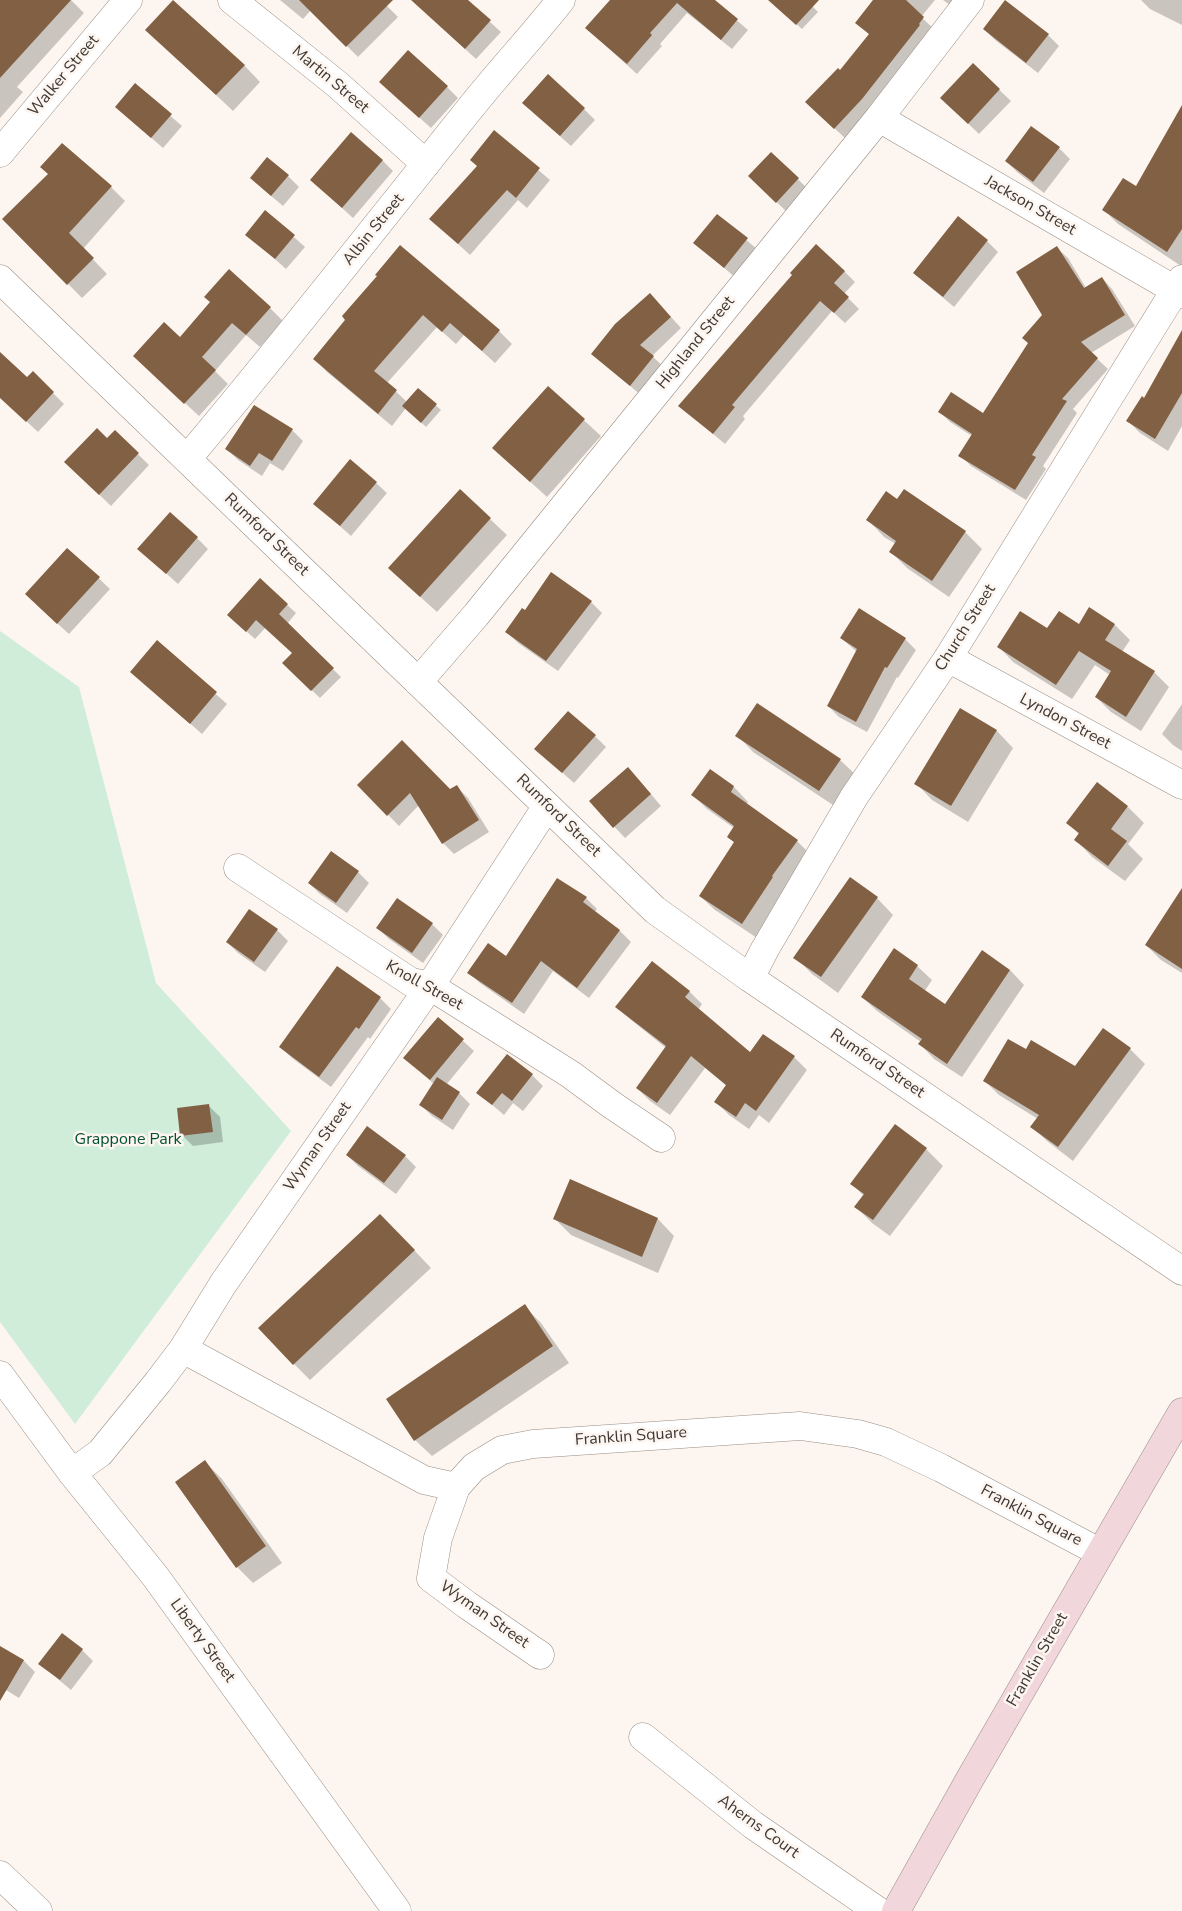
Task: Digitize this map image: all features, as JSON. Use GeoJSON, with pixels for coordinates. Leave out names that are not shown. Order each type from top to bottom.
{"type":"FeatureCollection","features":[{"type":"Feature","properties":{"kind":"street","name":"Walker Street"},"geometry":{"type":"LineString","coordinates":[[0,153],[128,0]]}},
{"type":"Feature","properties":{"kind":"street","name":"Martin Street"},"geometry":{"type":"LineString","coordinates":[[232,0],[338,85],[426,164]]}},
{"type":"Feature","properties":{"kind":"street","name":"Albin Street"},"geometry":{"type":"LineString","coordinates":[[187,459],[249,386],[470,108],[561,0]]}},
{"type":"Feature","properties":{"kind":"street","name":"Highland Street"},"geometry":{"type":"LineString","coordinates":[[418,682],[476,615],[879,118],[970,0]]}},
{"type":"Feature","properties":{"kind":"street","name":"Jackson Street"},"geometry":{"type":"LineString","coordinates":[[879,118],[1180,288]]}},
{"type":"Feature","properties":{"kind":"street","name":"Rumford Street"},"geometry":{"type":"LineString","coordinates":[[0,279],[655,910],[750,978],[1182,1271]]}},
{"type":"Feature","properties":{"kind":"street","name":"Church Street"},"geometry":{"type":"LineString","coordinates":[[750,978],[854,797],[948,658],[1180,288]]}},
{"type":"Feature","properties":{"kind":"street","name":"Lyndon Street"},"geometry":{"type":"LineString","coordinates":[[948,658],[1182,785]]}},
{"type":"Feature","properties":{"kind":"street","name":"Wyman Street"},"geometry":{"type":"LineString","coordinates":[[72,1473],[100,1453],[183,1349],[222,1284],[430,986],[547,806]]}},
{"type":"Feature","properties":{"kind":"street","name":"Knoll Street"},"geometry":{"type":"LineString","coordinates":[[238,868],[411,982],[430,986],[570,1074],[661,1138]]}},
{"type":"Feature","properties":{"kind":"street"},"geometry":{"type":"LineString","coordinates":[[183,1349],[424,1480],[456,1487]]}},
{"type":"Feature","properties":{"kind":"street","name":"Liberty Street"},"geometry":{"type":"LineString","coordinates":[[0,1376],[72,1473],[155,1576],[397,1911]]}},
{"type":"Feature","properties":{"kind":"street","name":"Franklin Street"},"geometry":{"type":"LineString","coordinates":[[896,1911],[1099,1552],[1182,1412]]}},
{"type":"Feature","properties":{"kind":"street","name":"Franklin Square"},"geometry":{"type":"LineString","coordinates":[[456,1487],[474,1467],[502,1450],[533,1444],[800,1426],[858,1434],[886,1442],[941,1468],[1099,1552]]}},
{"type":"Feature","properties":{"kind":"street","name":"Wyman Street"},"geometry":{"type":"LineString","coordinates":[[456,1487],[438,1538],[431,1578],[540,1655]]}},
{"type":"Feature","properties":{"kind":"street","name":"Aherns Court"},"geometry":{"type":"LineString","coordinates":[[643,1738],[752,1825],[878,1911]]}},
{"type":"Feature","properties":{"kind":"street"},"geometry":{"type":"LineString","coordinates":[[0,1875],[38,1911]]}},
{"type":"Feature","properties":{"kind":"green space","name":"Grappone Park"},"geometry":{"type":"Polygon","coordinates":[[[0,631],[79,687],[156,983],[291,1131],[75,1424],[0,1322],[0,631]]]}},
{"type":"Feature","properties":{"kind":"building"},"geometry":{"type":"Polygon","coordinates":[[[0,0],[71,0],[0,78],[0,0]]]}},
{"type":"Feature","properties":{"kind":"building"},"geometry":{"type":"Polygon","coordinates":[[[173,0],[245,65],[216,95],[145,30],[173,0]]]}},
{"type":"Feature","properties":{"kind":"building"},"geometry":{"type":"Polygon","coordinates":[[[299,0],[393,0],[346,47],[299,0]]]}},
{"type":"Feature","properties":{"kind":"building"},"geometry":{"type":"Polygon","coordinates":[[[411,0],[468,0],[491,20],[465,49],[411,0]]]}},
{"type":"Feature","properties":{"kind":"building"},"geometry":{"type":"Polygon","coordinates":[[[610,0],[715,0],[738,19],[721,40],[677,3],[650,33],[652,35],[627,64],[585,28],[610,0]]]}},
{"type":"Feature","properties":{"kind":"building"},"geometry":{"type":"Polygon","coordinates":[[[768,0],[819,0],[796,25],[768,0]]]}},
{"type":"Feature","properties":{"kind":"building"},"geometry":{"type":"Polygon","coordinates":[[[873,0],[906,0],[924,17],[920,25],[862,99],[834,129],[805,102],[838,68],[840,70],[869,34],[855,23],[873,0]]]}},
{"type":"Feature","properties":{"kind":"building"},"geometry":{"type":"Polygon","coordinates":[[[1005,0],[1049,34],[1026,63],[983,29],[1005,0]]]}},
{"type":"Feature","properties":{"kind":"building"},"geometry":{"type":"Polygon","coordinates":[[[408,50],[448,86],[419,118],[379,82],[408,50]]]}},
{"type":"Feature","properties":{"kind":"building"},"geometry":{"type":"Polygon","coordinates":[[[973,63],[1000,89],[968,124],[940,98],[973,63]]]}},
{"type":"Feature","properties":{"kind":"building"},"geometry":{"type":"Polygon","coordinates":[[[548,74],[585,108],[560,136],[522,103],[548,74]]]}},
{"type":"Feature","properties":{"kind":"building"},"geometry":{"type":"Polygon","coordinates":[[[135,83],[172,114],[151,138],[115,107],[135,83]]]}},
{"type":"Feature","properties":{"kind":"building"},"geometry":{"type":"Polygon","coordinates":[[[1182,105],[1182,229],[1167,252],[1102,210],[1123,178],[1136,186],[1182,105]]]}},
{"type":"Feature","properties":{"kind":"building"},"geometry":{"type":"Polygon","coordinates":[[[1031,126],[1060,147],[1033,182],[1005,161],[1031,126]]]}},
{"type":"Feature","properties":{"kind":"building"},"geometry":{"type":"Polygon","coordinates":[[[494,130],[540,168],[516,198],[507,190],[458,244],[429,219],[477,166],[470,160],[494,130]]]}},
{"type":"Feature","properties":{"kind":"building"},"geometry":{"type":"Polygon","coordinates":[[[351,132],[383,160],[342,208],[310,180],[351,132]]]}},
{"type":"Feature","properties":{"kind":"building"},"geometry":{"type":"Polygon","coordinates":[[[62,143],[112,186],[69,233],[94,258],[67,285],[2,219],[48,174],[40,167],[62,143]]]}},
{"type":"Feature","properties":{"kind":"building"},"geometry":{"type":"Polygon","coordinates":[[[771,152],[799,178],[776,203],[748,176],[771,152]]]}},
{"type":"Feature","properties":{"kind":"building"},"geometry":{"type":"Polygon","coordinates":[[[267,157],[289,175],[271,196],[250,178],[267,157]]]}},
{"type":"Feature","properties":{"kind":"building"},"geometry":{"type":"Polygon","coordinates":[[[265,210],[295,235],[275,259],[245,235],[265,210]]]}},
{"type":"Feature","properties":{"kind":"building"},"geometry":{"type":"Polygon","coordinates":[[[717,214],[748,238],[724,268],[693,243],[717,214]]]}},
{"type":"Feature","properties":{"kind":"building"},"geometry":{"type":"Polygon","coordinates":[[[958,216],[988,240],[943,297],[913,273],[958,216]]]}},
{"type":"Feature","properties":{"kind":"building"},"geometry":{"type":"Polygon","coordinates":[[[816,244],[845,271],[834,283],[849,297],[834,313],[820,301],[732,405],[735,407],[713,434],[678,406],[792,275],[790,273],[816,244]]]}},
{"type":"Feature","properties":{"kind":"building"},"geometry":{"type":"Polygon","coordinates":[[[400,245],[500,330],[482,351],[450,323],[442,332],[423,315],[374,371],[397,390],[378,414],[313,359],[345,320],[342,316],[377,276],[375,275],[400,245]]]}},
{"type":"Feature","properties":{"kind":"building"},"geometry":{"type":"Polygon","coordinates":[[[1057,246],[1084,288],[1102,277],[1125,315],[1081,342],[1098,358],[1062,399],[1067,401],[1032,455],[1036,457],[1015,490],[958,456],[972,434],[938,412],[951,392],[983,413],[1028,343],[1022,338],[1042,315],[1016,272],[1057,246]]]}},
{"type":"Feature","properties":{"kind":"building"},"geometry":{"type":"Polygon","coordinates":[[[229,269],[271,307],[246,335],[232,323],[202,357],[216,370],[184,404],[133,356],[164,322],[180,337],[210,302],[204,297],[229,269]]]}},
{"type":"Feature","properties":{"kind":"building"},"geometry":{"type":"Polygon","coordinates":[[[650,293],[671,317],[640,345],[654,356],[630,386],[591,354],[615,324],[650,293]]]}},
{"type":"Feature","properties":{"kind":"building"},"geometry":{"type":"Polygon","coordinates":[[[1182,330],[1182,393],[1155,439],[1126,421],[1142,396],[1144,398],[1182,330]]]}},
{"type":"Feature","properties":{"kind":"building"},"geometry":{"type":"Polygon","coordinates":[[[0,352],[27,377],[33,371],[54,392],[26,422],[0,398],[0,352]]]}},
{"type":"Feature","properties":{"kind":"building"},"geometry":{"type":"Polygon","coordinates":[[[548,386],[585,419],[530,482],[492,448],[548,386]]]}},
{"type":"Feature","properties":{"kind":"building"},"geometry":{"type":"Polygon","coordinates":[[[418,388],[437,404],[421,423],[402,406],[418,388]]]}},
{"type":"Feature","properties":{"kind":"building"},"geometry":{"type":"Polygon","coordinates":[[[254,405],[293,429],[272,461],[259,453],[250,466],[225,449],[254,405]]]}},
{"type":"Feature","properties":{"kind":"building"},"geometry":{"type":"Polygon","coordinates":[[[97,428],[107,438],[115,430],[139,453],[99,495],[64,462],[97,428]]]}},
{"type":"Feature","properties":{"kind":"building"},"geometry":{"type":"Polygon","coordinates":[[[350,459],[377,482],[340,526],[313,504],[350,459]]]}},
{"type":"Feature","properties":{"kind":"building"},"geometry":{"type":"Polygon","coordinates":[[[460,489],[491,518],[420,597],[388,568],[460,489]]]}},
{"type":"Feature","properties":{"kind":"building"},"geometry":{"type":"Polygon","coordinates":[[[904,489],[966,531],[932,581],[889,552],[896,541],[866,520],[886,491],[897,499],[904,489]]]}},
{"type":"Feature","properties":{"kind":"building"},"geometry":{"type":"Polygon","coordinates":[[[170,512],[198,537],[166,574],[137,549],[170,512]]]}},
{"type":"Feature","properties":{"kind":"building"},"geometry":{"type":"Polygon","coordinates":[[[67,548],[100,577],[57,624],[25,594],[67,548]]]}},
{"type":"Feature","properties":{"kind":"building"},"geometry":{"type":"Polygon","coordinates":[[[551,572],[592,601],[546,661],[505,632],[522,608],[525,610],[551,572]]]}},
{"type":"Feature","properties":{"kind":"building"},"geometry":{"type":"Polygon","coordinates":[[[260,578],[288,604],[279,614],[334,668],[311,691],[282,663],[292,653],[256,620],[246,632],[227,615],[260,578]]]}},
{"type":"Feature","properties":{"kind":"building"},"geometry":{"type":"Polygon","coordinates":[[[1089,607],[1115,624],[1105,640],[1155,671],[1126,717],[1095,697],[1111,671],[1079,651],[1056,685],[997,647],[1020,611],[1047,628],[1059,611],[1079,624],[1089,607]]]}},
{"type":"Feature","properties":{"kind":"building"},"geometry":{"type":"Polygon","coordinates":[[[859,608],[906,638],[887,668],[885,667],[856,722],[827,706],[857,649],[840,638],[859,608]]]}},
{"type":"Feature","properties":{"kind":"building"},"geometry":{"type":"Polygon","coordinates":[[[157,640],[217,692],[190,724],[130,672],[157,640]]]}},
{"type":"Feature","properties":{"kind":"building"},"geometry":{"type":"Polygon","coordinates":[[[757,703],[841,759],[819,791],[735,736],[757,703]]]}},
{"type":"Feature","properties":{"kind":"building"},"geometry":{"type":"Polygon","coordinates":[[[960,708],[997,730],[951,806],[914,784],[960,708]]]}},
{"type":"Feature","properties":{"kind":"building"},"geometry":{"type":"Polygon","coordinates":[[[568,711],[596,735],[562,773],[534,749],[568,711]]]}},
{"type":"Feature","properties":{"kind":"building"},"geometry":{"type":"Polygon","coordinates":[[[402,740],[450,789],[457,785],[479,820],[442,844],[410,793],[387,816],[357,785],[402,740]]]}},
{"type":"Feature","properties":{"kind":"building"},"geometry":{"type":"Polygon","coordinates":[[[628,767],[651,794],[613,828],[589,801],[628,767]]]}},
{"type":"Feature","properties":{"kind":"building"},"geometry":{"type":"Polygon","coordinates":[[[710,769],[734,786],[731,792],[798,840],[772,876],[742,924],[699,896],[734,842],[727,837],[734,826],[691,795],[710,769]]]}},
{"type":"Feature","properties":{"kind":"building"},"geometry":{"type":"Polygon","coordinates":[[[1097,782],[1128,806],[1111,829],[1127,841],[1108,866],[1074,840],[1079,833],[1066,823],[1097,782]]]}},
{"type":"Feature","properties":{"kind":"building"},"geometry":{"type":"Polygon","coordinates":[[[331,851],[359,871],[336,903],[308,883],[331,851]]]}},
{"type":"Feature","properties":{"kind":"building"},"geometry":{"type":"Polygon","coordinates":[[[850,877],[878,897],[821,977],[793,958],[850,877]]]}},
{"type":"Feature","properties":{"kind":"building"},"geometry":{"type":"Polygon","coordinates":[[[557,878],[587,897],[583,902],[620,930],[577,988],[541,961],[512,1003],[467,973],[488,943],[506,956],[557,878]]]}},
{"type":"Feature","properties":{"kind":"building"},"geometry":{"type":"Polygon","coordinates":[[[1182,888],[1182,969],[1145,945],[1182,888]]]}},
{"type":"Feature","properties":{"kind":"building"},"geometry":{"type":"Polygon","coordinates":[[[397,898],[433,923],[412,953],[376,928],[397,898]]]}},
{"type":"Feature","properties":{"kind":"building"},"geometry":{"type":"Polygon","coordinates":[[[249,909],[278,929],[254,962],[226,942],[249,909]]]}},
{"type":"Feature","properties":{"kind":"building"},"geometry":{"type":"Polygon","coordinates":[[[894,948],[918,965],[909,979],[945,1004],[982,950],[1010,970],[947,1064],[918,1044],[922,1039],[861,997],[894,948]]]}},
{"type":"Feature","properties":{"kind":"building"},"geometry":{"type":"Polygon","coordinates":[[[652,961],[690,991],[685,997],[750,1052],[763,1034],[795,1056],[756,1111],[745,1103],[736,1117],[714,1102],[726,1085],[691,1056],[657,1103],[636,1088],[666,1046],[615,1007],[652,961]]]}},
{"type":"Feature","properties":{"kind":"building"},"geometry":{"type":"Polygon","coordinates":[[[337,966],[381,997],[359,1029],[356,1027],[319,1077],[279,1047],[337,966]]]}},
{"type":"Feature","properties":{"kind":"building"},"geometry":{"type":"Polygon","coordinates":[[[438,1017],[464,1039],[430,1080],[403,1058],[438,1017]]]}},
{"type":"Feature","properties":{"kind":"building"},"geometry":{"type":"Polygon","coordinates":[[[1103,1028],[1131,1048],[1058,1147],[1030,1127],[1039,1115],[983,1081],[1008,1039],[1026,1049],[1031,1040],[1075,1066],[1103,1028]]]}},
{"type":"Feature","properties":{"kind":"building"},"geometry":{"type":"Polygon","coordinates":[[[507,1054],[533,1074],[512,1101],[502,1093],[492,1105],[476,1093],[507,1054]]]}},
{"type":"Feature","properties":{"kind":"building"},"geometry":{"type":"Polygon","coordinates":[[[437,1077],[460,1092],[442,1120],[419,1105],[437,1077]]]}},
{"type":"Feature","properties":{"kind":"building"},"geometry":{"type":"Polygon","coordinates":[[[209,1104],[213,1132],[180,1136],[177,1108],[209,1104]]]}},
{"type":"Feature","properties":{"kind":"building"},"geometry":{"type":"Polygon","coordinates":[[[895,1124],[927,1148],[873,1220],[854,1207],[864,1194],[850,1184],[895,1124]]]}},
{"type":"Feature","properties":{"kind":"building"},"geometry":{"type":"Polygon","coordinates":[[[367,1126],[406,1155],[384,1183],[346,1155],[367,1126]]]}},
{"type":"Feature","properties":{"kind":"building"},"geometry":{"type":"Polygon","coordinates":[[[570,1179],[658,1218],[642,1257],[553,1219],[570,1179]]]}},
{"type":"Feature","properties":{"kind":"building"},"geometry":{"type":"Polygon","coordinates":[[[380,1214],[415,1250],[293,1365],[258,1328],[380,1214]]]}},
{"type":"Feature","properties":{"kind":"building"},"geometry":{"type":"Polygon","coordinates":[[[525,1304],[553,1346],[414,1441],[386,1399],[525,1304]]]}},
{"type":"Feature","properties":{"kind":"building"},"geometry":{"type":"Polygon","coordinates":[[[205,1460],[266,1546],[236,1568],[175,1482],[205,1460]]]}},
{"type":"Feature","properties":{"kind":"building"},"geometry":{"type":"Polygon","coordinates":[[[62,1633],[83,1649],[60,1680],[38,1664],[62,1633]]]}},
{"type":"Feature","properties":{"kind":"building"},"geometry":{"type":"Polygon","coordinates":[[[0,1646],[24,1660],[0,1701],[0,1646]]]}}]}
